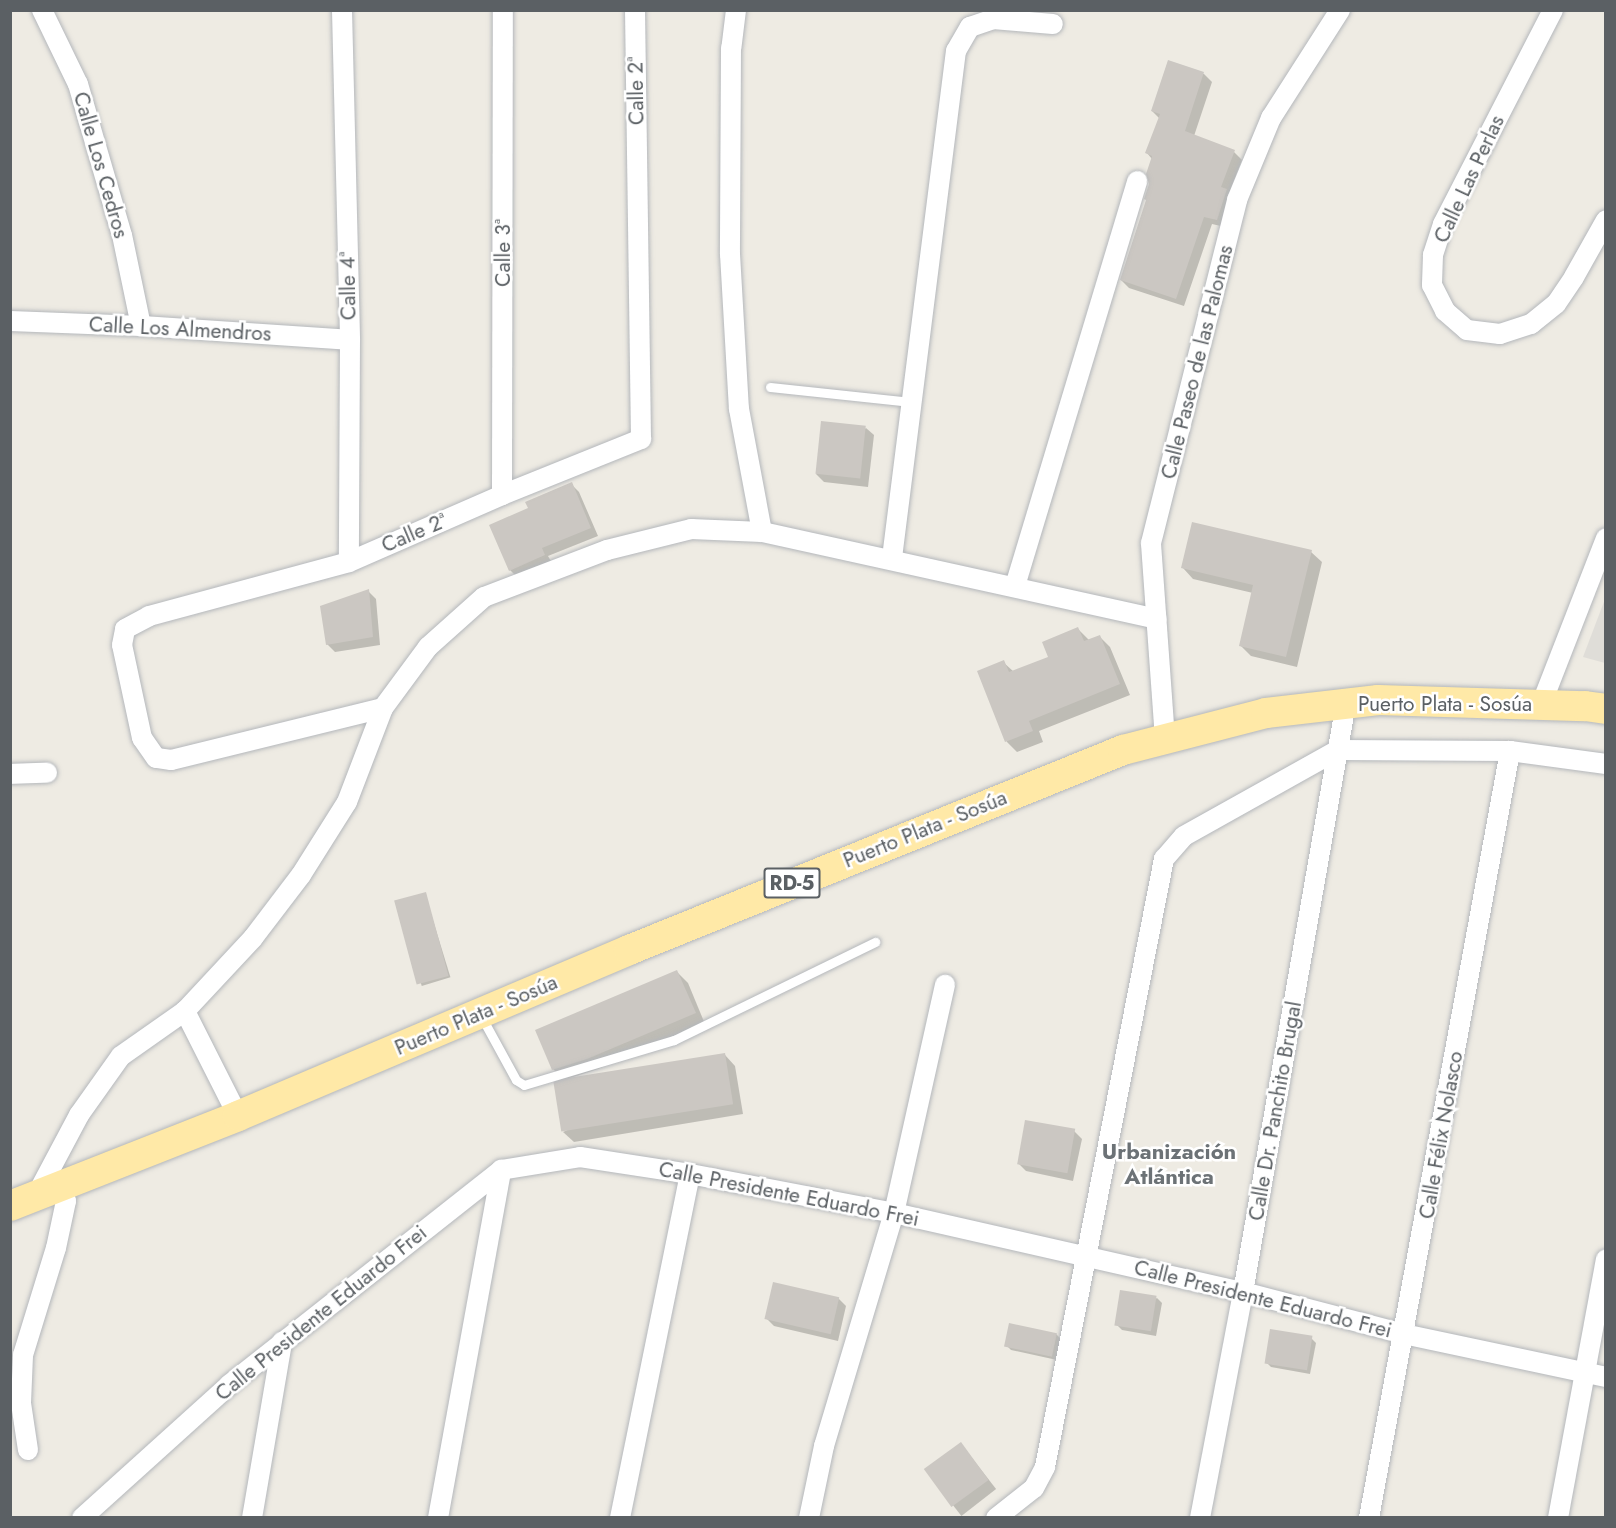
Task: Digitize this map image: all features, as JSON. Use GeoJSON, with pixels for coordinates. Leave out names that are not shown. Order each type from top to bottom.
{"type":"FeatureCollection","features":[{"type":"Feature","properties":{"kind":"main road","name":"Puerto Plata - Sosúa"},"geometry":{"type":"LineString","coordinates":[[36,1196],[238,1116],[479,1013],[1123,750],[1266,713],[1378,700],[1605,709]]}},
{"type":"Feature","properties":{"kind":"street","name":"Calle Los Cedros"},"geometry":{"type":"LineString","coordinates":[[42,10],[78,84],[122,235],[141,326]]}},
{"type":"Feature","properties":{"kind":"street","name":"Calle 4ª"},"geometry":{"type":"LineString","coordinates":[[342,10],[350,340],[349,562]]}},
{"type":"Feature","properties":{"kind":"street","name":"Calle 3ª"},"geometry":{"type":"LineString","coordinates":[[502,495],[503,10]]}},
{"type":"Feature","properties":{"kind":"street","name":"Calle 2ª"},"geometry":{"type":"LineString","coordinates":[[383,708],[171,760],[156,758],[141,738],[122,645],[125,629],[149,616],[349,562],[502,495],[641,439],[635,10]]}},
{"type":"Feature","properties":{"kind":"street"},"geometry":{"type":"LineString","coordinates":[[736,10],[731,48],[730,254],[739,409],[762,531]]}},
{"type":"Feature","properties":{"kind":"street","name":"Calle Paseo de las Palomas"},"geometry":{"type":"LineString","coordinates":[[1165,739],[1151,543],[1238,200],[1271,118],[1340,10]]}},
{"type":"Feature","properties":{"kind":"street","name":"Calle Las Perlas"},"geometry":{"type":"LineString","coordinates":[[1553,10],[1443,224],[1433,255],[1432,285],[1445,311],[1467,330],[1500,334],[1531,324],[1556,304],[1574,278],[1605,220]]}},
{"type":"Feature","properties":{"kind":"street"},"geometry":{"type":"LineString","coordinates":[[892,558],[956,51],[970,27],[993,19],[1053,24]]}},
{"type":"Feature","properties":{"kind":"street"},"geometry":{"type":"LineString","coordinates":[[1015,586],[1137,181]]}},
{"type":"Feature","properties":{"kind":"street","name":"Calle Los Almendros"},"geometry":{"type":"LineString","coordinates":[[10,321],[141,326],[350,340]]}},
{"type":"Feature","properties":{"kind":"street"},"geometry":{"type":"LineString","coordinates":[[28,1450],[21,1403],[23,1355],[56,1248],[66,1201],[36,1196],[79,1115],[121,1056],[185,1011],[253,938],[301,874],[347,802],[383,708],[428,647],[484,597],[607,550],[691,529],[762,531],[892,558],[1156,619]]}},
{"type":"Feature","properties":{"kind":"street"},"geometry":{"type":"LineString","coordinates":[[1541,705],[1605,538]]}},
{"type":"Feature","properties":{"kind":"street","name":"Calle Dr. Panchito Brugal"},"geometry":{"type":"LineString","coordinates":[[1200,1518],[1243,1292],[1346,704]]}},
{"type":"Feature","properties":{"kind":"street"},"geometry":{"type":"LineString","coordinates":[[996,1518],[1034,1488],[1045,1467],[1084,1256],[1164,859],[1184,836],[1338,750],[1510,752],[1605,764]]}},
{"type":"Feature","properties":{"kind":"street","name":"Calle Félix Nolasco"},"geometry":{"type":"LineString","coordinates":[[1369,1518],[1510,752]]}},
{"type":"Feature","properties":{"kind":"street"},"geometry":{"type":"LineString","coordinates":[[10,774],[47,773]]}},
{"type":"Feature","properties":{"kind":"street"},"geometry":{"type":"LineString","coordinates":[[809,1518],[824,1446],[894,1213],[945,985]]}},
{"type":"Feature","properties":{"kind":"street"},"geometry":{"type":"LineString","coordinates":[[185,1011],[238,1116]]}},
{"type":"Feature","properties":{"kind":"street","name":"Calle Presidente Eduardo Frei"},"geometry":{"type":"LineString","coordinates":[[82,1518],[229,1385],[501,1170],[580,1157],[690,1174],[894,1213],[1243,1292],[1404,1334],[1605,1377]]}},
{"type":"Feature","properties":{"kind":"street"},"geometry":{"type":"LineString","coordinates":[[438,1518],[501,1170]]}},
{"type":"Feature","properties":{"kind":"street"},"geometry":{"type":"LineString","coordinates":[[620,1518],[690,1174]]}},
{"type":"Feature","properties":{"kind":"street"},"geometry":{"type":"LineString","coordinates":[[1558,1518],[1605,1259]]}},
{"type":"Feature","properties":{"kind":"street"},"geometry":{"type":"LineString","coordinates":[[252,1518],[282,1342]]}},
{"type":"Feature","properties":{"kind":"lane"},"geometry":{"type":"LineString","coordinates":[[770,387],[911,402]]}},
{"type":"Feature","properties":{"kind":"lane"},"geometry":{"type":"LineString","coordinates":[[479,1013],[516,1080],[524,1085],[674,1040],[875,942]]}},
{"type":"Feature","properties":{"kind":"shaded area"},"geometry":{"type":"Polygon","coordinates":[[[1605,599],[1606,663],[1583,657],[1605,599]]]}},
{"type":"Feature","properties":{"kind":"building"},"geometry":{"type":"Polygon","coordinates":[[[1168,60],[1204,72],[1185,131],[1235,150],[1221,187],[1227,189],[1217,220],[1204,217],[1176,299],[1120,280],[1146,200],[1144,199],[1149,184],[1146,174],[1152,156],[1145,153],[1160,114],[1151,111],[1168,60]]]}},
{"type":"Feature","properties":{"kind":"building"},"geometry":{"type":"Polygon","coordinates":[[[821,421],[866,426],[860,478],[815,474],[821,421]]]}},
{"type":"Feature","properties":{"kind":"building"},"geometry":{"type":"Polygon","coordinates":[[[572,482],[591,528],[542,548],[545,555],[509,571],[489,525],[528,508],[525,502],[572,482]]]}},
{"type":"Feature","properties":{"kind":"building"},"geometry":{"type":"Polygon","coordinates":[[[1192,522],[1312,550],[1286,657],[1239,646],[1253,585],[1181,568],[1192,522]]]}},
{"type":"Feature","properties":{"kind":"building"},"geometry":{"type":"Polygon","coordinates":[[[369,589],[373,637],[326,645],[320,606],[369,589]]]}},
{"type":"Feature","properties":{"kind":"building"},"geometry":{"type":"Polygon","coordinates":[[[1078,627],[1084,641],[1100,635],[1120,684],[1029,721],[1033,731],[1005,742],[977,671],[1004,660],[1009,672],[1048,657],[1042,642],[1078,627]]]}},
{"type":"Feature","properties":{"kind":"building"},"geometry":{"type":"Polygon","coordinates":[[[426,892],[449,976],[417,985],[394,901],[426,892]]]}},
{"type":"Feature","properties":{"kind":"building"},"geometry":{"type":"Polygon","coordinates":[[[677,970],[696,1013],[587,1059],[552,1070],[535,1030],[677,970]]]}},
{"type":"Feature","properties":{"kind":"building"},"geometry":{"type":"Polygon","coordinates":[[[725,1053],[733,1104],[561,1132],[553,1080],[725,1053]]]}},
{"type":"Feature","properties":{"kind":"building"},"geometry":{"type":"Polygon","coordinates":[[[1025,1120],[1075,1129],[1067,1173],[1017,1164],[1025,1120]]]}},
{"type":"Feature","properties":{"kind":"building"},"geometry":{"type":"Polygon","coordinates":[[[773,1282],[839,1297],[831,1334],[764,1319],[773,1282]]]}},
{"type":"Feature","properties":{"kind":"building"},"geometry":{"type":"Polygon","coordinates":[[[1120,1290],[1157,1296],[1151,1331],[1114,1326],[1120,1290]]]}},
{"type":"Feature","properties":{"kind":"building"},"geometry":{"type":"Polygon","coordinates":[[[1009,1323],[1057,1333],[1052,1357],[1004,1346],[1009,1323]]]}},
{"type":"Feature","properties":{"kind":"building"},"geometry":{"type":"Polygon","coordinates":[[[1270,1329],[1312,1336],[1307,1370],[1265,1364],[1270,1329]]]}},
{"type":"Feature","properties":{"kind":"building"},"geometry":{"type":"Polygon","coordinates":[[[961,1442],[989,1480],[951,1507],[924,1469],[961,1442]]]}},
{"type":"Feature","properties":{"kind":"district","name":"Urbanización Atlántica"},"geometry":{"type":"Point","coordinates":[1169,1164]}}]}
